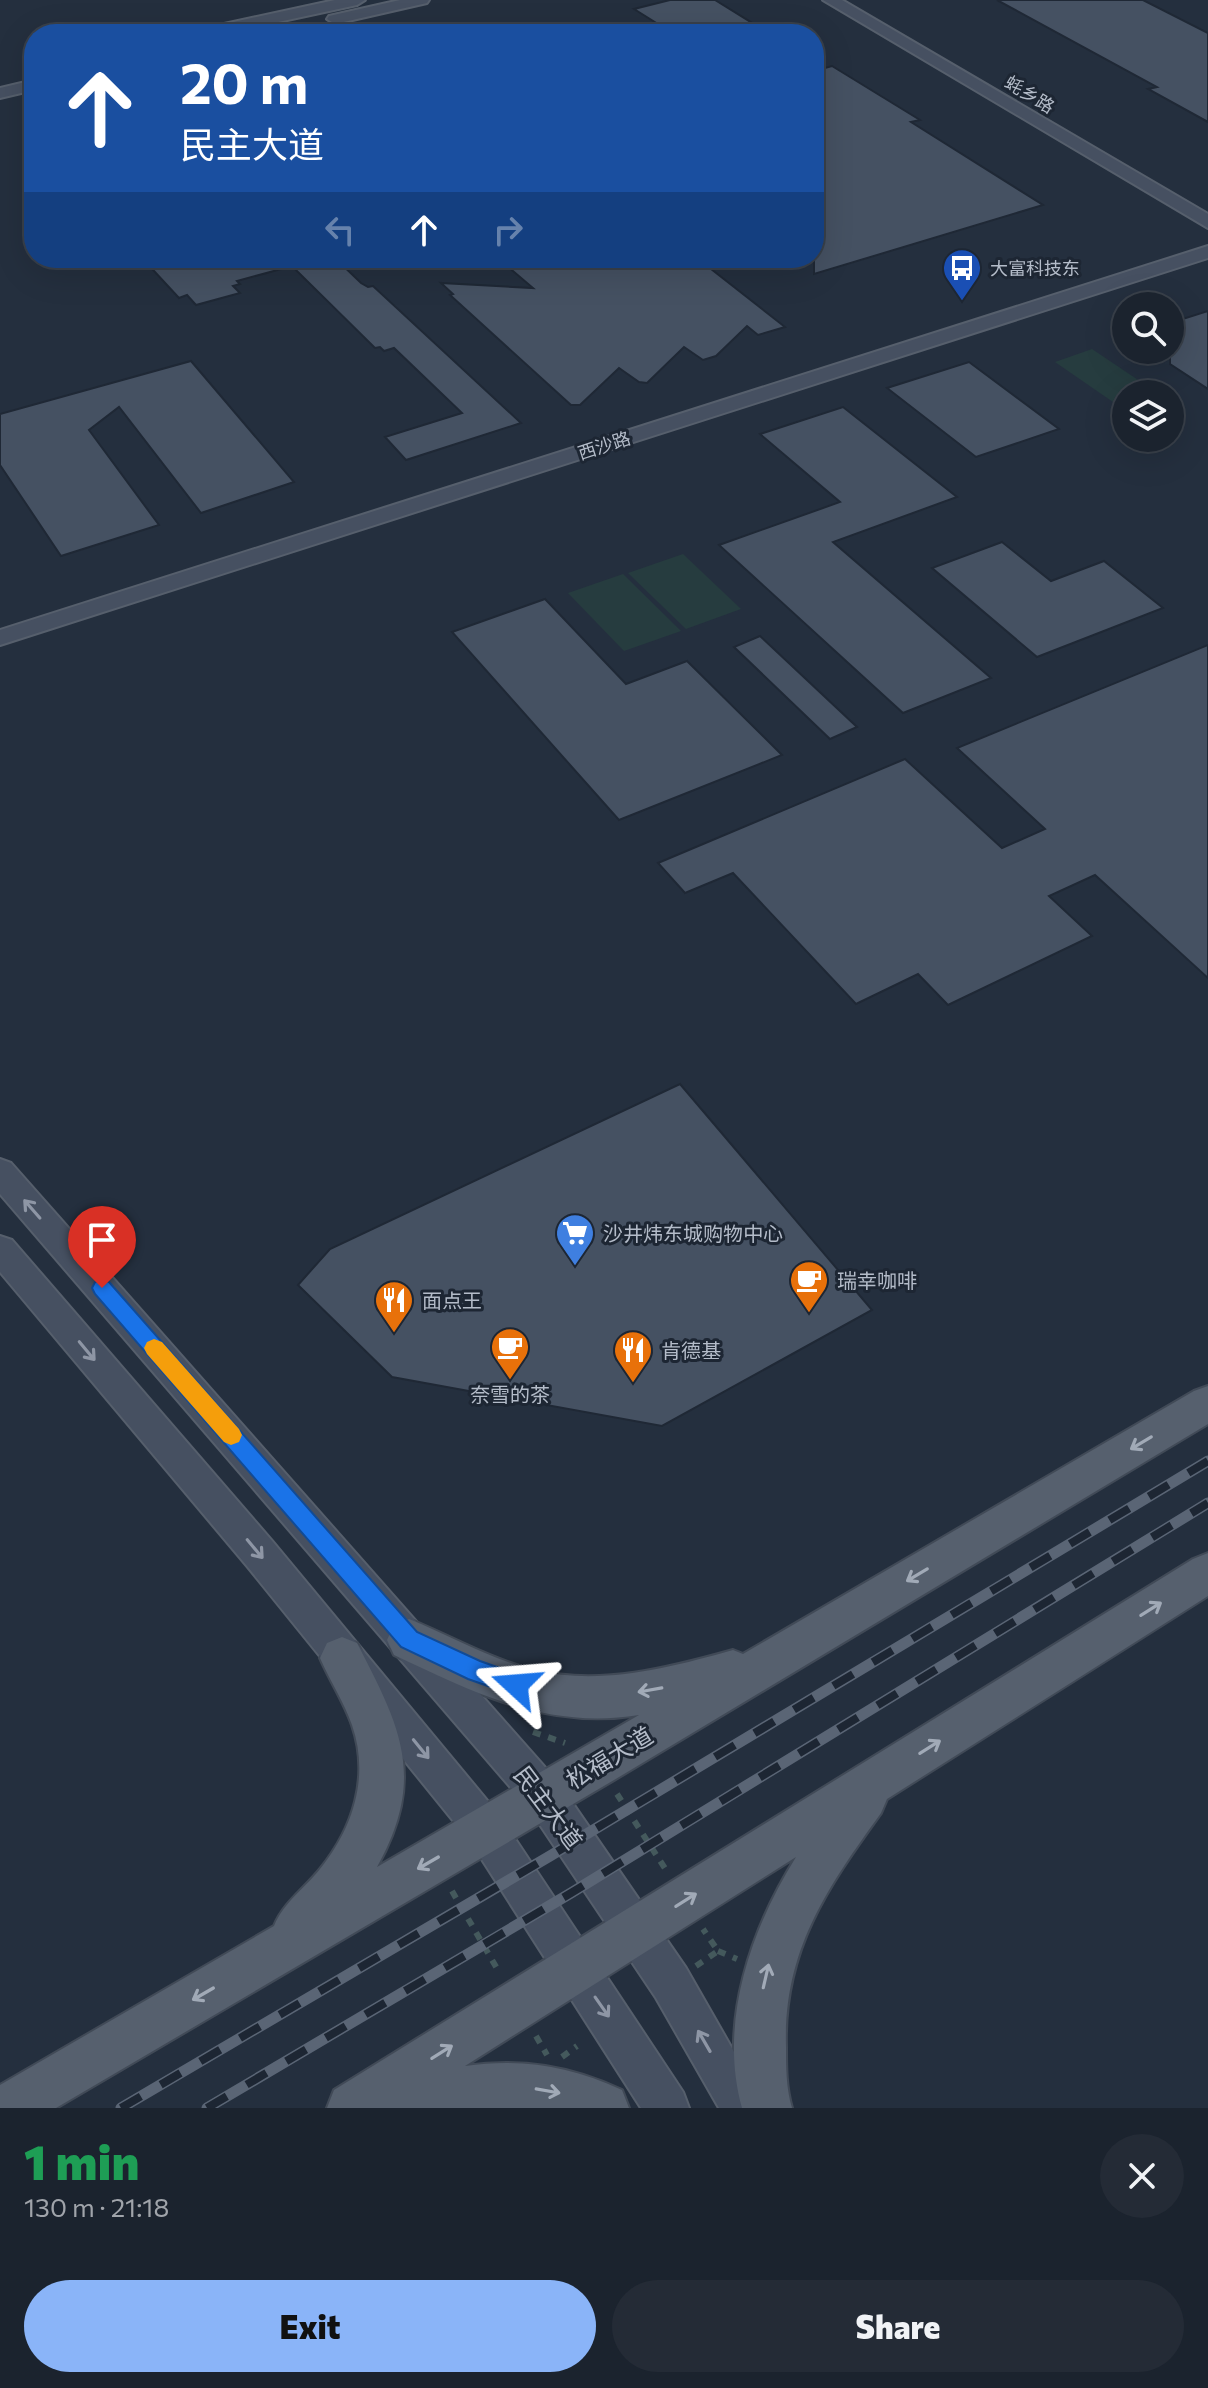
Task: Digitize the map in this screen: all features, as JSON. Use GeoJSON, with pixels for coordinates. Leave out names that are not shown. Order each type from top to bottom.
{"type":"FeatureCollection","features":[{"type":"Feature","properties":{"kind":"main road","name":"松福大道"},"geometry":{"type":"LineString","coordinates":[[8,2108],[544,1796],[1208,1403]]}},
{"type":"Feature","properties":{"kind":"main road"},"geometry":{"type":"LineString","coordinates":[[352,2108],[1208,1573]]}},
{"type":"Feature","properties":{"kind":"main road"},"geometry":{"type":"LineString","coordinates":[[409,1640],[476,1671],[537,1692],[589,1697],[698,1682],[779,1657]]}},
{"type":"Feature","properties":{"kind":"main road"},"geometry":{"type":"LineString","coordinates":[[257,1963],[319,1907],[359,1856],[381,1803],[382,1768],[377,1735],[342,1658]]}},
{"type":"Feature","properties":{"kind":"main road"},"geometry":{"type":"LineString","coordinates":[[767,2108],[758,2024],[766,1971],[795,1899],[830,1843],[877,1781]]}},
{"type":"Feature","properties":{"kind":"main road"},"geometry":{"type":"LineString","coordinates":[[389,2108],[421,2098],[487,2087],[545,2089],[604,2108]]}},
{"type":"Feature","properties":{"kind":"street"},"geometry":{"type":"LineString","coordinates":[[247,24],[357,0]]}},
{"type":"Feature","properties":{"kind":"street"},"geometry":{"type":"LineString","coordinates":[[312,24],[421,0]]}},
{"type":"Feature","properties":{"kind":"street","name":"蚝乡路"},"geometry":{"type":"LineString","coordinates":[[831,0],[1208,222]]}},
{"type":"Feature","properties":{"kind":"street","name":"蚝乡路"},"geometry":{"type":"LineString","coordinates":[[854,0],[1208,206]]}},
{"type":"Feature","properties":{"kind":"street"},"geometry":{"type":"LineString","coordinates":[[0,78],[24,73]]}},
{"type":"Feature","properties":{"kind":"street"},"geometry":{"type":"LineString","coordinates":[[0,93],[24,87]]}},
{"type":"Feature","properties":{"kind":"street","name":"西沙路"},"geometry":{"type":"LineString","coordinates":[[0,638],[1208,252]]}},
{"type":"Feature","properties":{"kind":"street","name":"民主大道"},"geometry":{"type":"LineString","coordinates":[[0,1172],[544,1796],[637,1931],[744,2108]]}},
{"type":"Feature","properties":{"kind":"street"},"geometry":{"type":"LineString","coordinates":[[0,1249],[260,1554],[342,1658],[486,1830],[667,2108]]}},
{"type":"Feature","properties":{"kind":"path"},"geometry":{"type":"LineString","coordinates":[[521,1727],[577,1748]]}},
{"type":"Feature","properties":{"kind":"path"},"geometry":{"type":"LineString","coordinates":[[612,1785],[718,1951],[742,1961]]}},
{"type":"Feature","properties":{"kind":"path"},"geometry":{"type":"LineString","coordinates":[[447,1883],[501,1977]]}},
{"type":"Feature","properties":{"kind":"path"},"geometry":{"type":"LineString","coordinates":[[695,1967],[718,1951]]}},
{"type":"Feature","properties":{"kind":"green space"},"geometry":{"type":"Polygon","coordinates":[[[1092,349],[1138,380],[1112,380],[1112,401],[1055,362],[1092,349]]]}},
{"type":"Feature","properties":{"kind":"green space"},"geometry":{"type":"Polygon","coordinates":[[[683,554],[741,609],[686,629],[628,573],[683,554]]]}},
{"type":"Feature","properties":{"kind":"green space"},"geometry":{"type":"Polygon","coordinates":[[[623,574],[681,631],[624,651],[568,593],[623,574]]]}},
{"type":"Feature","properties":{"kind":"building"},"geometry":{"type":"Polygon","coordinates":[[[670,0],[715,0],[754,24],[658,24],[634,9],[670,0]]]}},
{"type":"Feature","properties":{"kind":"building"},"geometry":{"type":"Polygon","coordinates":[[[997,0],[1143,0],[1208,33],[1208,122],[1148,89],[1157,87],[997,0]]]}},
{"type":"Feature","properties":{"kind":"building"},"geometry":{"type":"Polygon","coordinates":[[[832,66],[920,120],[911,122],[1043,205],[814,274],[814,268],[824,268],[824,68],[832,66]]]}},
{"type":"Feature","properties":{"kind":"building"},"geometry":{"type":"Polygon","coordinates":[[[151,268],[285,268],[237,281],[240,284],[233,286],[240,293],[196,305],[187,295],[179,298],[151,268]]]}},
{"type":"Feature","properties":{"kind":"building"},"geometry":{"type":"Polygon","coordinates":[[[294,268],[345,268],[361,283],[373,286],[521,423],[406,460],[385,437],[462,413],[394,348],[384,351],[380,347],[375,348],[294,268]]]}},
{"type":"Feature","properties":{"kind":"building"},"geometry":{"type":"Polygon","coordinates":[[[510,268],[710,268],[785,327],[758,335],[747,326],[716,356],[703,360],[684,347],[647,383],[639,382],[619,368],[580,405],[571,405],[450,295],[453,294],[441,283],[533,288],[510,268]]]}},
{"type":"Feature","properties":{"kind":"building"},"geometry":{"type":"Polygon","coordinates":[[[1208,311],[1208,389],[1170,364],[1184,364],[1184,319],[1208,311]]]}},
{"type":"Feature","properties":{"kind":"building"},"geometry":{"type":"Polygon","coordinates":[[[191,361],[294,482],[201,513],[119,407],[89,430],[159,525],[61,556],[0,465],[0,414],[191,361]]]}},
{"type":"Feature","properties":{"kind":"building"},"geometry":{"type":"Polygon","coordinates":[[[969,362],[1059,429],[976,457],[887,388],[969,362]]]}},
{"type":"Feature","properties":{"kind":"building"},"geometry":{"type":"Polygon","coordinates":[[[843,407],[957,497],[833,542],[991,678],[903,713],[719,545],[840,502],[760,434],[843,407]]]}},
{"type":"Feature","properties":{"kind":"building"},"geometry":{"type":"Polygon","coordinates":[[[1002,542],[1051,581],[1104,561],[1163,608],[1037,657],[932,568],[1002,542]]]}},
{"type":"Feature","properties":{"kind":"building"},"geometry":{"type":"Polygon","coordinates":[[[545,599],[626,684],[687,661],[782,755],[619,820],[452,632],[545,599]]]}},
{"type":"Feature","properties":{"kind":"building"},"geometry":{"type":"Polygon","coordinates":[[[760,636],[857,727],[830,739],[734,647],[760,636]]]}},
{"type":"Feature","properties":{"kind":"building"},"geometry":{"type":"Polygon","coordinates":[[[1208,645],[1208,978],[1095,875],[1049,896],[1092,936],[948,1005],[918,974],[856,1004],[733,873],[685,893],[658,863],[905,759],[1002,848],[1045,829],[957,748],[1208,645]]]}},
{"type":"Feature","properties":{"kind":"building","name":"沙井炜东城购物中心"},"geometry":{"type":"Polygon","coordinates":[[[680,1084],[872,1310],[662,1426],[392,1377],[298,1285],[330,1249],[680,1084]]]}},
{"type":"Feature","properties":{"kind":"railway"},"geometry":{"type":"LineString","coordinates":[[121,2108],[550,1856],[1208,1461]]}},
{"type":"Feature","properties":{"kind":"railway"},"geometry":{"type":"LineString","coordinates":[[207,2108],[571,1893],[1208,1503]]}},
{"type":"Feature","properties":{"kind":"slow traffic"},"geometry":{"type":"LineString","coordinates":[[154,1348],[231,1435]]}},
{"type":"Feature","properties":{"kind":"place","name":"大富科技东"},"geometry":{"type":"Point","coordinates":[962,302]}},
{"type":"Feature","properties":{"kind":"place","name":"沙井炜东城购物中心"},"geometry":{"type":"Point","coordinates":[575,1267]}},
{"type":"Feature","properties":{"kind":"place","name":"瑞幸咖啡"},"geometry":{"type":"Point","coordinates":[809,1314]}},
{"type":"Feature","properties":{"kind":"place","name":"面点王"},"geometry":{"type":"Point","coordinates":[394,1334]}},
{"type":"Feature","properties":{"kind":"place","name":"奈雪的茶"},"geometry":{"type":"Point","coordinates":[510,1381]}},
{"type":"Feature","properties":{"kind":"place","name":"肯德基"},"geometry":{"type":"Point","coordinates":[633,1384]}},
{"type":"Feature","properties":{"kind":"route"},"geometry":{"type":"LineString","coordinates":[[102,1288],[409,1640],[476,1671],[516,1685]]}}]}
